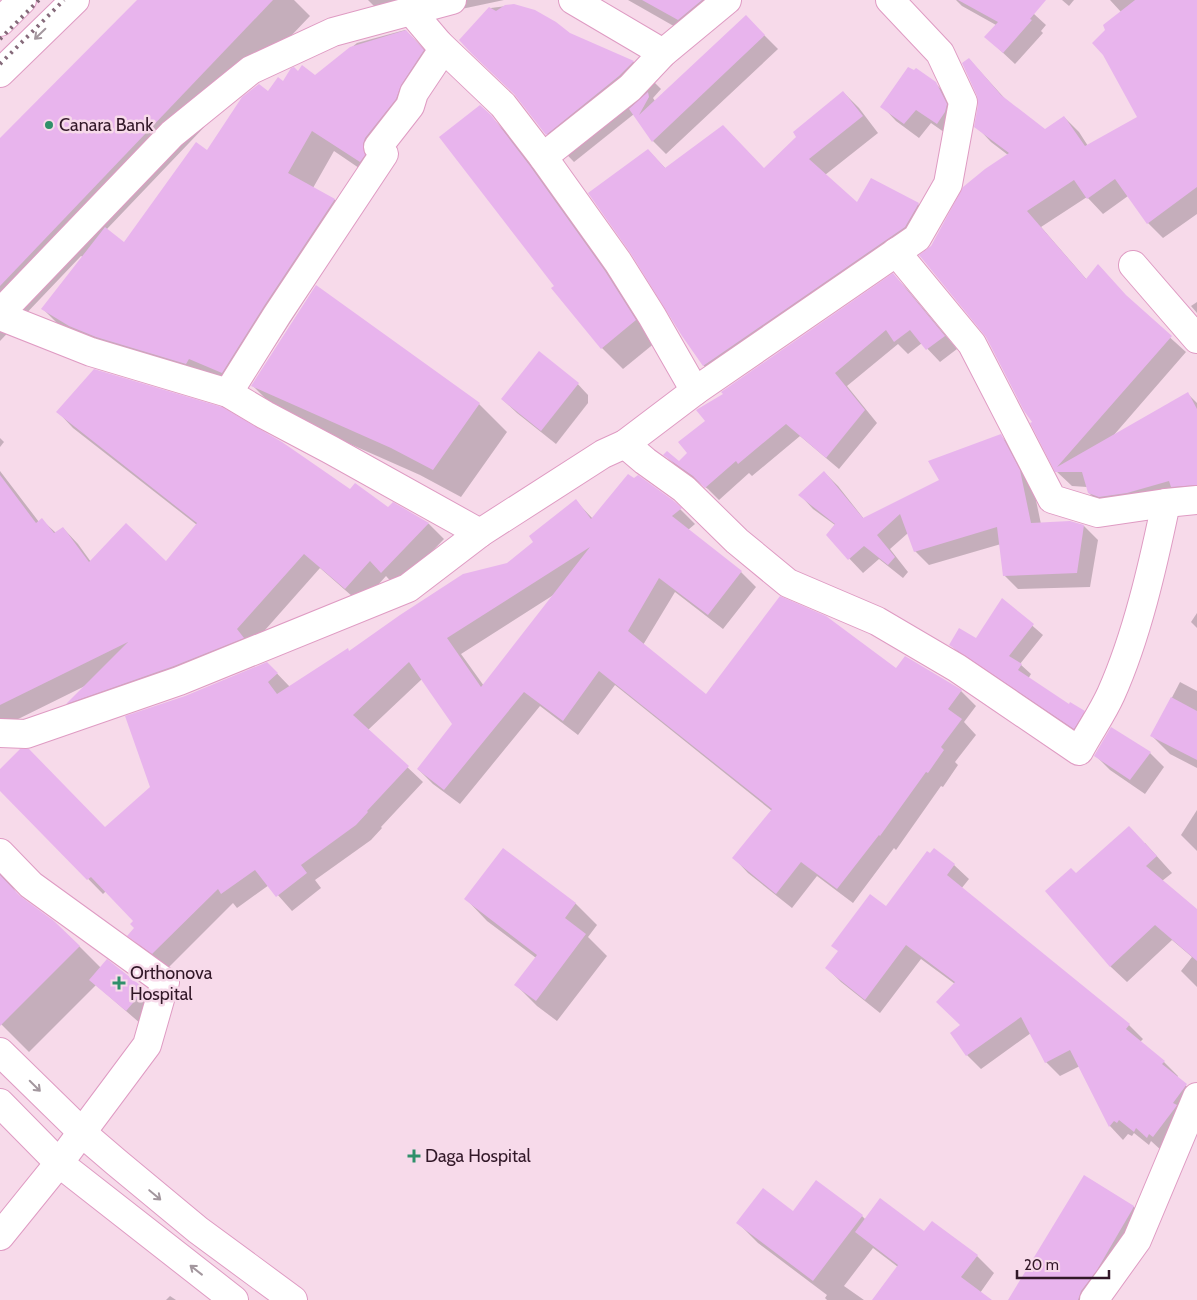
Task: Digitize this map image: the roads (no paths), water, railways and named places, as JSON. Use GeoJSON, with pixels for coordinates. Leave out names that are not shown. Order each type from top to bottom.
{"type":"FeatureCollection","features":[{"type":"Feature","properties":{"kind":"main road"},"geometry":{"type":"LineString","coordinates":[[0,22],[22,0]]}},
{"type":"Feature","properties":{"kind":"main road"},"geometry":{"type":"LineString","coordinates":[[0,73],[75,0]]}},
{"type":"Feature","properties":{"kind":"main road"},"geometry":{"type":"LineString","coordinates":[[452,0],[332,32],[250,70],[172,134],[0,315],[90,352],[228,393],[480,533]]}},
{"type":"Feature","properties":{"kind":"main road"},"geometry":{"type":"LineString","coordinates":[[573,0],[663,53]]}},
{"type":"Feature","properties":{"kind":"main road"},"geometry":{"type":"LineString","coordinates":[[543,157],[630,88],[663,53],[727,0]]}},
{"type":"Feature","properties":{"kind":"main road"},"geometry":{"type":"LineString","coordinates":[[0,733],[26,734],[179,681],[408,588],[480,533],[603,454],[624,444],[695,391],[917,238],[948,184],[964,102],[940,53],[890,0]]}},
{"type":"Feature","properties":{"kind":"main road"},"geometry":{"type":"LineString","coordinates":[[411,11],[439,44],[503,105],[543,157],[623,270],[695,391]]}},
{"type":"Feature","properties":{"kind":"main road"},"geometry":{"type":"LineString","coordinates":[[228,393],[277,315],[384,154],[378,147],[410,106],[414,93],[442,51],[439,44]]}},
{"type":"Feature","properties":{"kind":"main road"},"geometry":{"type":"LineString","coordinates":[[896,252],[972,344],[1052,500],[1098,513],[1197,500]]}},
{"type":"Feature","properties":{"kind":"main road"},"geometry":{"type":"LineString","coordinates":[[1133,265],[1197,339]]}},
{"type":"Feature","properties":{"kind":"main road"},"geometry":{"type":"LineString","coordinates":[[624,444],[644,461],[684,489],[737,541],[788,583],[877,621],[957,668],[1079,751],[1111,694],[1133,635],[1153,563],[1166,503]]}},
{"type":"Feature","properties":{"kind":"main road"},"geometry":{"type":"LineString","coordinates":[[0,853],[31,885],[165,982],[147,1045],[59,1163],[0,1236]]}},
{"type":"Feature","properties":{"kind":"main road"},"geometry":{"type":"LineString","coordinates":[[0,1052],[82,1131],[198,1230],[293,1300]]}},
{"type":"Feature","properties":{"kind":"main road"},"geometry":{"type":"LineString","coordinates":[[1099,1298],[1137,1240],[1197,1097]]}},
{"type":"Feature","properties":{"kind":"main road"},"geometry":{"type":"LineString","coordinates":[[0,1102],[59,1163],[234,1300]]}},
{"type":"Feature","properties":{"kind":"railway"},"geometry":{"type":"LineString","coordinates":[[0,39],[39,0]]}},
{"type":"Feature","properties":{"kind":"railway"},"geometry":{"type":"LineString","coordinates":[[0,64],[64,0]]}},
{"type":"Feature","properties":{"kind":"place","name":"Canara Bank"},"geometry":{"type":"Point","coordinates":[49,125]}},
{"type":"Feature","properties":{"kind":"place","name":"Orthonova Hospital"},"geometry":{"type":"Point","coordinates":[119,983]}},
{"type":"Feature","properties":{"kind":"place","name":"Daga Hospital"},"geometry":{"type":"Point","coordinates":[414,1156]}}]}
